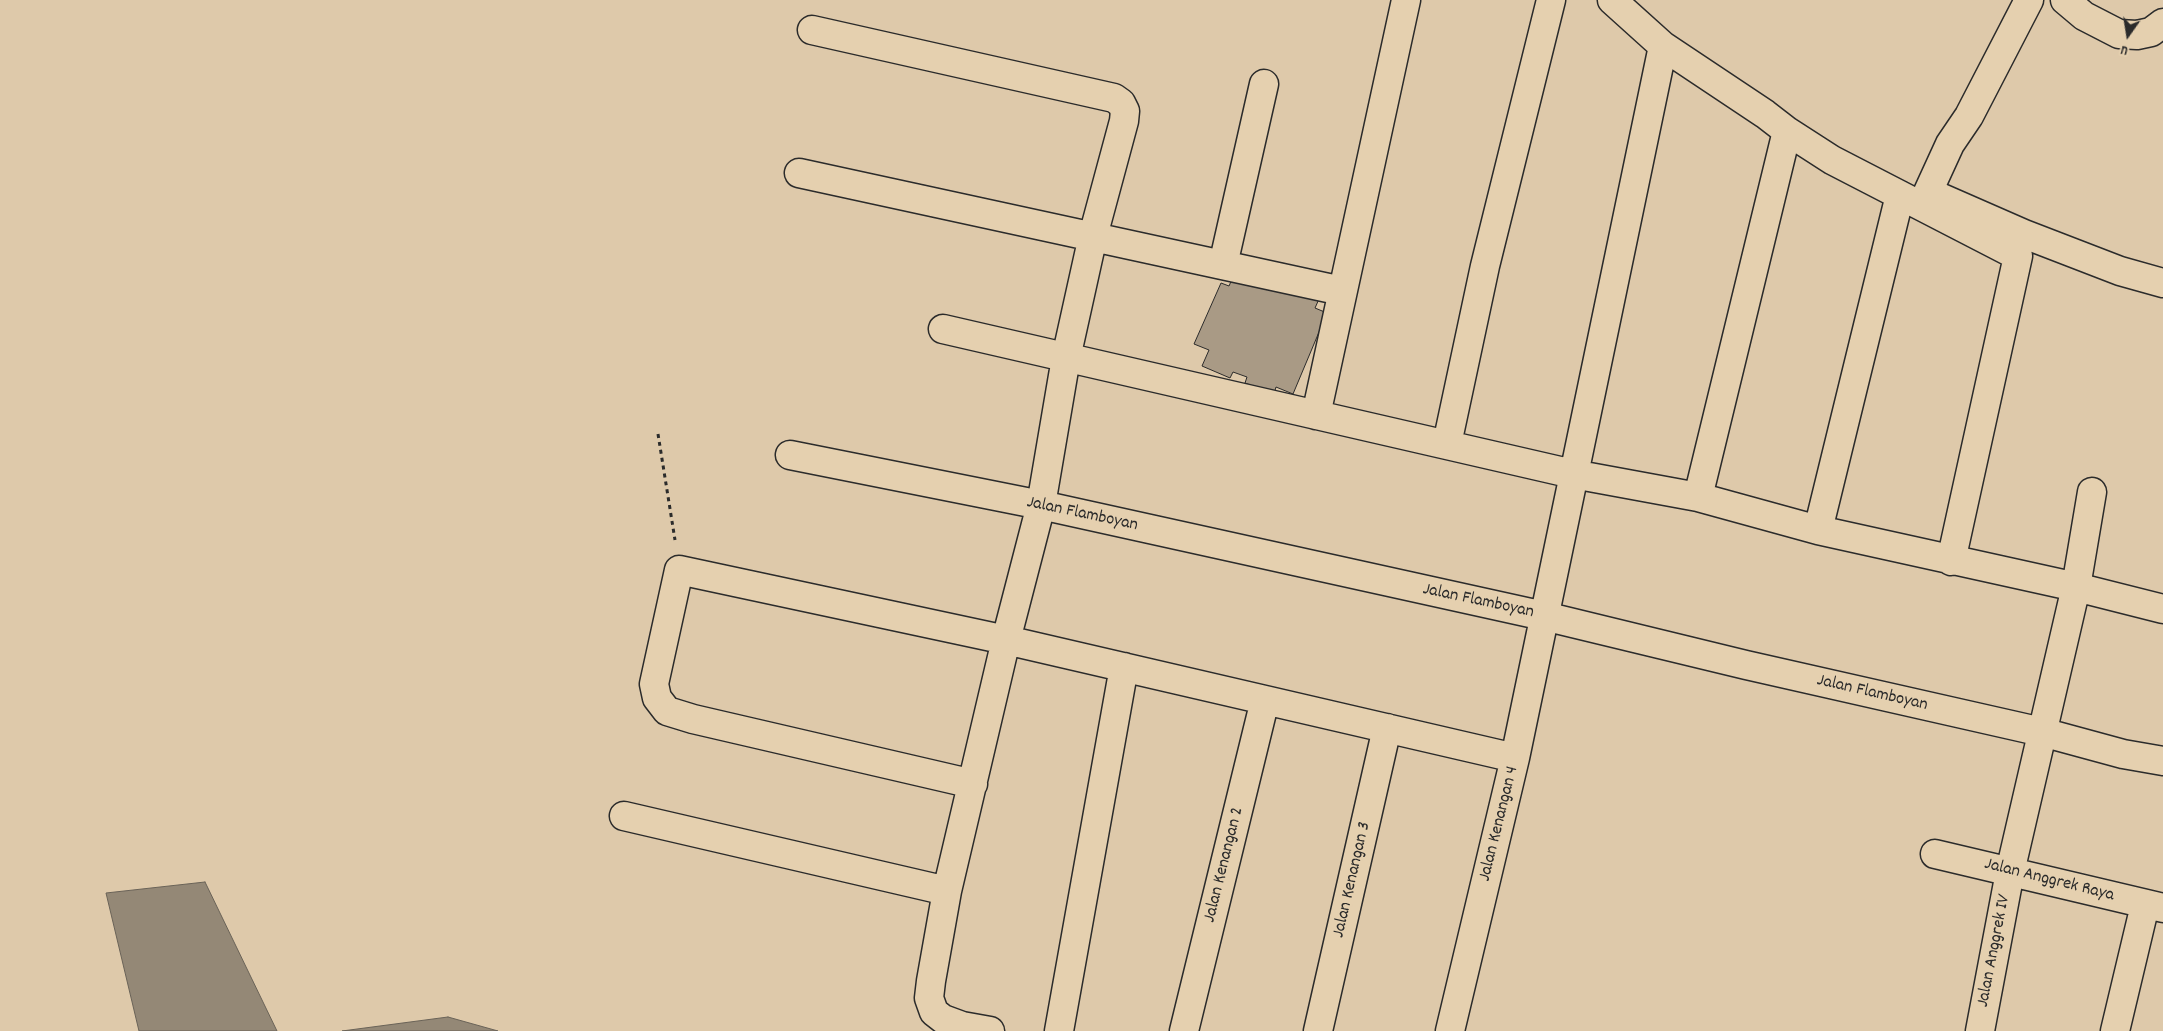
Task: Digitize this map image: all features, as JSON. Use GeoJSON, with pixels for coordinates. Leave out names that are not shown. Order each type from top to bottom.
{"type":"FeatureCollection","features":[{"type":"Feature","properties":{"kind":"street"},"geometry":{"type":"LineString","coordinates":[[1316,415],[1406,0]]}},
{"type":"Feature","properties":{"kind":"street"},"geometry":{"type":"LineString","coordinates":[[1447,444],[1485,266],[1551,0]]}},
{"type":"Feature","properties":{"kind":"street"},"geometry":{"type":"LineString","coordinates":[[1612,0],[1663,46],[1832,160],[2018,256],[1951,561]]}},
{"type":"Feature","properties":{"kind":"street"},"geometry":{"type":"LineString","coordinates":[[2029,0],[1969,116],[1950,144],[1928,192],[2024,234],[2120,270],[2163,283]]}},
{"type":"Feature","properties":{"kind":"street"},"geometry":{"type":"LineString","coordinates":[[2065,0],[2084,16],[2119,34],[2159,34]]}},
{"type":"Feature","properties":{"kind":"street"},"geometry":{"type":"LineString","coordinates":[[812,30],[1114,98],[1122,103],[1125,111],[1124,121],[1093,236],[1066,358],[1041,505],[1006,640],[947,891],[929,998],[934,1012],[943,1019],[962,1026],[990,1031]]}},
{"type":"Feature","properties":{"kind":"street","name":"Jalan Kenangan 4"},"geometry":{"type":"LineString","coordinates":[[1450,1031],[1516,758],[1573,474],[1663,46]]}},
{"type":"Feature","properties":{"kind":"street"},"geometry":{"type":"LineString","coordinates":[[1223,265],[1264,84]]}},
{"type":"Feature","properties":{"kind":"street"},"geometry":{"type":"LineString","coordinates":[[1698,497],[1787,131]]}},
{"type":"Feature","properties":{"kind":"street"},"geometry":{"type":"LineString","coordinates":[[799,173],[1342,291]]}},
{"type":"Feature","properties":{"kind":"street"},"geometry":{"type":"LineString","coordinates":[[1818,530],[1900,196]]}},
{"type":"Feature","properties":{"kind":"street"},"geometry":{"type":"LineString","coordinates":[[943,329],[1573,474],[1698,497],[1818,530],[1951,561],[2076,587],[2163,609]]}},
{"type":"Feature","properties":{"kind":"street","name":"Jalan Flamboyan"},"geometry":{"type":"LineString","coordinates":[[790,455],[1041,505],[1544,616],[1746,665],[2042,732],[2123,754],[2163,761]]}},
{"type":"Feature","properties":{"kind":"street","name":"Jalan Anggrek IV"},"geometry":{"type":"LineString","coordinates":[[1980,1031],[2010,872],[2076,587],[2092,492]]}},
{"type":"Feature","properties":{"kind":"street"},"geometry":{"type":"LineString","coordinates":[[973,784],[693,719],[667,711],[657,698],[654,684],[679,570],[1006,640],[1516,758]]}},
{"type":"Feature","properties":{"kind":"street"},"geometry":{"type":"LineString","coordinates":[[1059,1031],[1124,667]]}},
{"type":"Feature","properties":{"kind":"street","name":"Jalan Kenangan 2"},"geometry":{"type":"LineString","coordinates":[[1184,1031],[1265,700]]}},
{"type":"Feature","properties":{"kind":"street","name":"Jalan Kenangan 3"},"geometry":{"type":"LineString","coordinates":[[1318,1031],[1388,728]]}},
{"type":"Feature","properties":{"kind":"street"},"geometry":{"type":"LineString","coordinates":[[624,816],[947,891]]}},
{"type":"Feature","properties":{"kind":"street","name":"Jalan Anggrek Raya"},"geometry":{"type":"LineString","coordinates":[[1935,854],[2154,906]]}},
{"type":"Feature","properties":{"kind":"street"},"geometry":{"type":"LineString","coordinates":[[2115,1031],[2154,906]]}},
{"type":"Feature","properties":{"kind":"path"},"geometry":{"type":"LineString","coordinates":[[658,434],[679,570]]}},
{"type":"Feature","properties":{"kind":"shaded area"},"geometry":{"type":"Polygon","coordinates":[[[205,882],[277,1031],[139,1031],[106,893],[205,882]]]}},
{"type":"Feature","properties":{"kind":"shaded area"},"geometry":{"type":"Polygon","coordinates":[[[448,1017],[498,1031],[342,1031],[448,1017]]]}},
{"type":"Feature","properties":{"kind":"building"},"geometry":{"type":"Polygon","coordinates":[[[1237,268],[1319,299],[1315,308],[1327,313],[1293,394],[1276,387],[1274,394],[1245,383],[1247,377],[1233,372],[1230,378],[1202,366],[1209,350],[1194,344],[1221,283],[1229,286],[1237,268]]]}}]}
